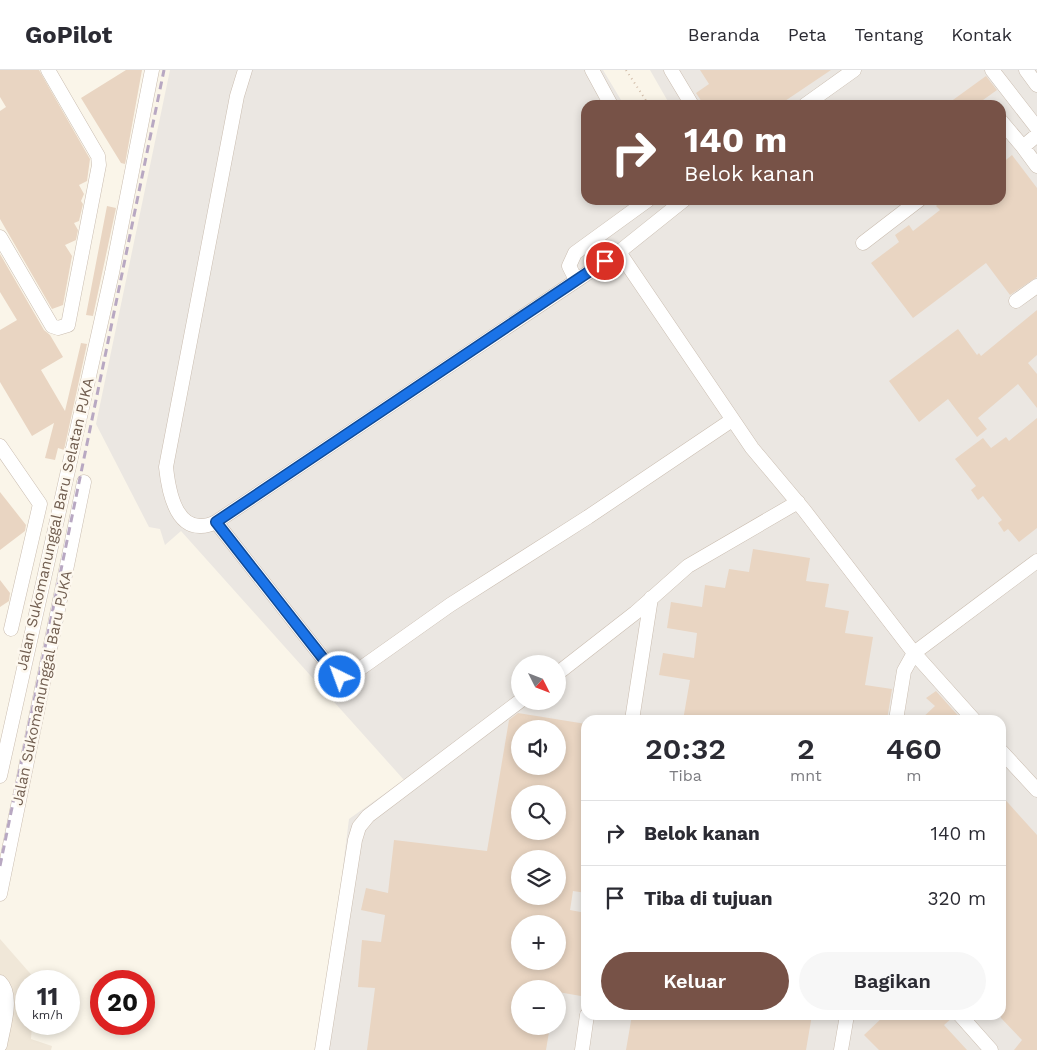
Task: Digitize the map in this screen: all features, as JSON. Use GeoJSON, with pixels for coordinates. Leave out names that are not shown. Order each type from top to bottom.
{"type":"FeatureCollection","features":[{"type":"Feature","properties":{"kind":"street"},"geometry":{"type":"LineString","coordinates":[[0,237],[52,326],[58,328],[68,325],[99,165],[98,156],[48,70]]}},
{"type":"Feature","properties":{"kind":"street","name":"Jalan Sukomanunggal Baru Selatan PJKA"},"geometry":{"type":"LineString","coordinates":[[0,776],[112,273],[152,70]]}},
{"type":"Feature","properties":{"kind":"street"},"geometry":{"type":"LineString","coordinates":[[246,70],[237,96],[166,467],[168,492],[180,515],[194,525],[201,526],[216,522],[619,252],[678,205]]}},
{"type":"Feature","properties":{"kind":"street"},"geometry":{"type":"LineString","coordinates":[[592,70],[609,100]]}},
{"type":"Feature","properties":{"kind":"street"},"geometry":{"type":"LineString","coordinates":[[671,70],[689,100]]}},
{"type":"Feature","properties":{"kind":"street"},"geometry":{"type":"LineString","coordinates":[[812,100],[854,70]]}},
{"type":"Feature","properties":{"kind":"street"},"geometry":{"type":"LineString","coordinates":[[1026,70],[1037,84]]}},
{"type":"Feature","properties":{"kind":"street"},"geometry":{"type":"LineString","coordinates":[[996,72],[1037,128]]}},
{"type":"Feature","properties":{"kind":"street"},"geometry":{"type":"LineString","coordinates":[[1006,131],[1037,166]]}},
{"type":"Feature","properties":{"kind":"street"},"geometry":{"type":"LineString","coordinates":[[1022,147],[1037,135]]}},
{"type":"Feature","properties":{"kind":"street"},"geometry":{"type":"LineString","coordinates":[[576,280],[569,266],[575,253],[642,205]]}},
{"type":"Feature","properties":{"kind":"street"},"geometry":{"type":"LineString","coordinates":[[864,244],[912,205]]}},
{"type":"Feature","properties":{"kind":"street"},"geometry":{"type":"LineString","coordinates":[[619,252],[732,420],[798,502],[914,654],[969,715]]}},
{"type":"Feature","properties":{"kind":"street"},"geometry":{"type":"LineString","coordinates":[[1016,301],[1037,286]]}},
{"type":"Feature","properties":{"kind":"street"},"geometry":{"type":"LineString","coordinates":[[216,522],[333,671],[340,677],[346,678],[450,605],[588,517],[732,420]]}},
{"type":"Feature","properties":{"kind":"street"},"geometry":{"type":"LineString","coordinates":[[0,446],[40,504],[11,629]]}},
{"type":"Feature","properties":{"kind":"street","name":"Jalan Sukomanunggal Baru PJKA"},"geometry":{"type":"LineString","coordinates":[[0,894],[84,482]]}},
{"type":"Feature","properties":{"kind":"street"},"geometry":{"type":"LineString","coordinates":[[566,666],[635,613],[688,566],[798,502]]}},
{"type":"Feature","properties":{"kind":"street"},"geometry":{"type":"LineString","coordinates":[[897,715],[904,671],[914,654],[1037,561]]}},
{"type":"Feature","properties":{"kind":"street"},"geometry":{"type":"LineString","coordinates":[[633,715],[651,598]]}},
{"type":"Feature","properties":{"kind":"street"},"geometry":{"type":"LineString","coordinates":[[322,1050],[355,840],[359,827],[368,816],[511,708]]}},
{"type":"Feature","properties":{"kind":"street"},"geometry":{"type":"LineString","coordinates":[[1006,756],[1037,790]]}},
{"type":"Feature","properties":{"kind":"street"},"geometry":{"type":"LineString","coordinates":[[0,982],[5,987],[7,999],[0,1045]]}},
{"type":"Feature","properties":{"kind":"street"},"geometry":{"type":"LineString","coordinates":[[582,1050],[586,1020]]}},
{"type":"Feature","properties":{"kind":"street"},"geometry":{"type":"LineString","coordinates":[[841,1050],[846,1020]]}},
{"type":"Feature","properties":{"kind":"street"},"geometry":{"type":"LineString","coordinates":[[964,1020],[991,1050]]}},
{"type":"Feature","properties":{"kind":"path"},"geometry":{"type":"LineString","coordinates":[[626,70],[646,100]]}},
{"type":"Feature","properties":{"kind":"shaded area"},"geometry":{"type":"Polygon","coordinates":[[[170,70],[603,70],[621,100],[581,100],[581,205],[1006,205],[1006,100],[667,100],[650,70],[1037,70],[1037,1050],[320,1050],[349,819],[404,780],[181,531],[165,545],[160,529],[149,527],[96,424],[170,70]]]}},
{"type":"Feature","properties":{"kind":"shaded area"},"geometry":{"type":"Polygon","coordinates":[[[0,939],[27,970],[15,970],[15,1035],[31,1035],[31,1039],[52,1046],[51,1050],[0,1050],[0,939]]]}},
{"type":"Feature","properties":{"kind":"building"},"geometry":{"type":"Polygon","coordinates":[[[0,70],[39,70],[90,159],[87,181],[79,185],[84,194],[81,201],[83,204],[79,221],[74,223],[78,230],[76,240],[65,245],[72,256],[63,305],[52,309],[0,219],[0,111],[6,107],[0,97],[0,70]]]}},
{"type":"Feature","properties":{"kind":"building"},"geometry":{"type":"Polygon","coordinates":[[[126,70],[142,70],[125,164],[121,163],[81,98],[126,70]]]}},
{"type":"Feature","properties":{"kind":"building"},"geometry":{"type":"Polygon","coordinates":[[[700,70],[831,70],[786,100],[701,100],[696,93],[709,84],[700,70]]]}},
{"type":"Feature","properties":{"kind":"building"},"geometry":{"type":"Polygon","coordinates":[[[986,76],[997,90],[983,100],[953,100],[986,76]]]}},
{"type":"Feature","properties":{"kind":"building"},"geometry":{"type":"Polygon","coordinates":[[[1012,155],[1037,188],[1037,277],[1010,295],[986,263],[913,318],[871,263],[899,242],[895,235],[909,225],[913,231],[940,210],[937,205],[1006,205],[1006,160],[1012,155]]]}},
{"type":"Feature","properties":{"kind":"building"},"geometry":{"type":"Polygon","coordinates":[[[107,206],[116,208],[93,316],[86,315],[107,206]]]}},
{"type":"Feature","properties":{"kind":"building"},"geometry":{"type":"Polygon","coordinates":[[[0,254],[44,330],[50,335],[63,357],[41,370],[65,411],[81,343],[87,344],[64,450],[58,448],[55,460],[45,458],[54,423],[32,436],[0,382],[0,330],[17,320],[0,292],[0,254]]]}},
{"type":"Feature","properties":{"kind":"building"},"geometry":{"type":"Polygon","coordinates":[[[1037,310],[1037,355],[1028,363],[1037,374],[1037,408],[1018,384],[978,418],[987,429],[977,437],[948,399],[919,422],[889,381],[958,329],[977,355],[979,353],[981,356],[1037,310]]]}},
{"type":"Feature","properties":{"kind":"building"},"geometry":{"type":"Polygon","coordinates":[[[1037,418],[1037,528],[1019,542],[1008,529],[1004,532],[998,523],[1002,520],[983,496],[978,500],[971,490],[976,486],[955,459],[983,438],[991,448],[1006,437],[1009,441],[1037,418]]]}},
{"type":"Feature","properties":{"kind":"building"},"geometry":{"type":"Polygon","coordinates":[[[0,492],[26,525],[25,531],[0,550],[0,492]]]}},
{"type":"Feature","properties":{"kind":"building"},"geometry":{"type":"Polygon","coordinates":[[[753,549],[810,558],[806,581],[829,584],[825,607],[849,611],[845,633],[873,637],[865,685],[892,689],[888,715],[684,715],[690,680],[659,675],[663,653],[694,658],[697,633],[667,628],[671,602],[702,607],[705,585],[725,588],[729,569],[749,572],[753,549]]]}},
{"type":"Feature","properties":{"kind":"building"},"geometry":{"type":"Polygon","coordinates":[[[0,580],[10,593],[9,601],[0,607],[0,580]]]}},
{"type":"Feature","properties":{"kind":"building"},"geometry":{"type":"Polygon","coordinates":[[[936,691],[958,715],[925,715],[935,706],[926,698],[936,691]]]}},
{"type":"Feature","properties":{"kind":"building"},"geometry":{"type":"Polygon","coordinates":[[[518,713],[561,720],[511,720],[511,775],[566,775],[566,721],[581,723],[581,892],[573,891],[570,910],[581,912],[581,996],[566,993],[566,980],[511,980],[511,1035],[548,1035],[546,1050],[367,1050],[375,988],[358,987],[362,940],[381,942],[385,915],[361,910],[366,888],[388,893],[394,840],[487,851],[509,720],[518,713]]]}},
{"type":"Feature","properties":{"kind":"building"},"geometry":{"type":"Polygon","coordinates":[[[1006,801],[1037,835],[1037,1050],[1014,1050],[1022,1040],[1003,1020],[1006,1020],[1006,801]]]}},
{"type":"Feature","properties":{"kind":"building"},"geometry":{"type":"Polygon","coordinates":[[[631,1020],[811,1020],[806,1050],[626,1050],[631,1020]]]}},
{"type":"Feature","properties":{"kind":"building"},"geometry":{"type":"Polygon","coordinates":[[[880,1020],[950,1020],[944,1025],[967,1050],[879,1050],[864,1035],[880,1020]]]}},
{"type":"Feature","properties":{"kind":"railway"},"geometry":{"type":"LineString","coordinates":[[0,866],[164,70]]}},
{"type":"Feature","properties":{"kind":"route"},"geometry":{"type":"LineString","coordinates":[[340,677],[333,671],[216,522],[605,261]]}}]}
